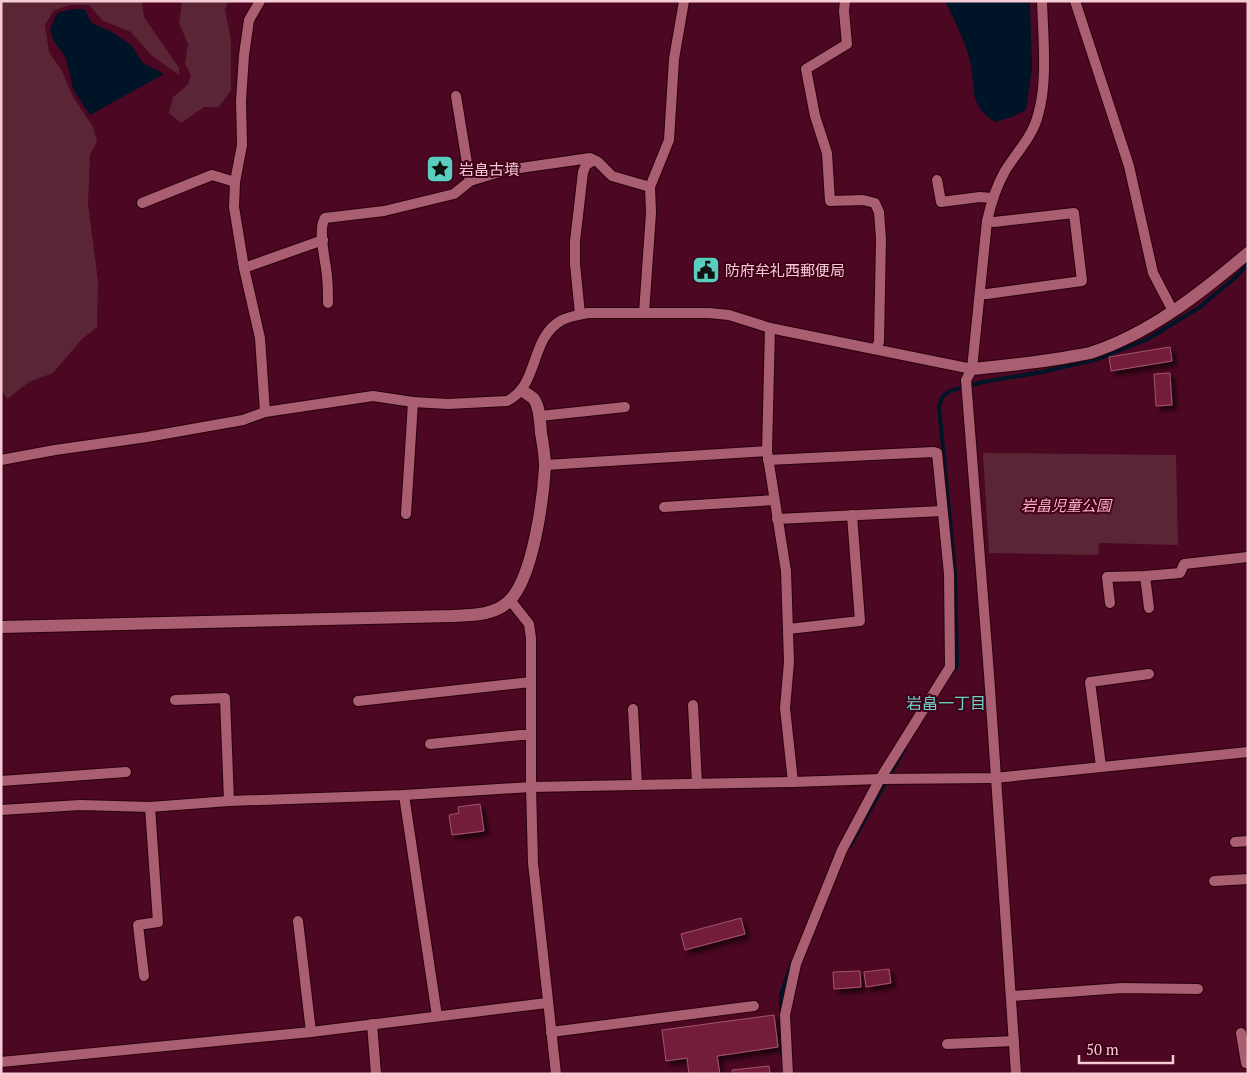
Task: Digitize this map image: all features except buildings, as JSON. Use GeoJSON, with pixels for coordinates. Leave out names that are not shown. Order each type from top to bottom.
{"type":"FeatureCollection","features":[{"type":"Feature","properties":{"kind":"street"},"geometry":{"type":"LineString","coordinates":[[260,1],[250,20],[244,55],[241,101],[242,145],[235,182],[234,207],[244,268],[260,338],[265,412]]}},
{"type":"Feature","properties":{"kind":"street"},"geometry":{"type":"LineString","coordinates":[[644,313],[651,213],[650,187],[670,140],[674,58],[684,1]]}},
{"type":"Feature","properties":{"kind":"street"},"geometry":{"type":"LineString","coordinates":[[845,1],[847,44],[806,69],[815,116],[827,153],[830,201],[863,200],[875,203],[879,212],[881,249],[879,342],[876,348]]}},
{"type":"Feature","properties":{"kind":"street"},"geometry":{"type":"LineString","coordinates":[[1016,1074],[1012,996],[966,380],[972,369],[987,221],[992,198],[1005,172],[1031,132],[1038,115],[1044,73],[1042,1]]}},
{"type":"Feature","properties":{"kind":"street"},"geometry":{"type":"LineString","coordinates":[[1075,1],[1129,166],[1153,273],[1173,311]]}},
{"type":"Feature","properties":{"kind":"street"},"geometry":{"type":"LineString","coordinates":[[456,96],[470,181]]}},
{"type":"Feature","properties":{"kind":"street"},"geometry":{"type":"LineString","coordinates":[[328,303],[328,277],[322,222],[325,218],[384,211],[454,194],[470,181],[506,170],[590,158],[612,176],[650,187]]}},
{"type":"Feature","properties":{"kind":"street"},"geometry":{"type":"LineString","coordinates":[[580,314],[575,264],[575,241],[583,172],[586,165],[594,160]]}},
{"type":"Feature","properties":{"kind":"street"},"geometry":{"type":"LineString","coordinates":[[142,203],[212,175],[235,182]]}},
{"type":"Feature","properties":{"kind":"street"},"geometry":{"type":"LineString","coordinates":[[937,180],[941,202],[980,197],[992,198]]}},
{"type":"Feature","properties":{"kind":"street"},"geometry":{"type":"LineString","coordinates":[[980,294],[1082,281],[1074,213],[994,222],[987,221]]}},
{"type":"Feature","properties":{"kind":"street"},"geometry":{"type":"LineString","coordinates":[[244,268],[323,240]]}},
{"type":"Feature","properties":{"kind":"street"},"geometry":{"type":"LineString","coordinates":[[1,460],[224,424],[265,412],[373,396],[413,402],[448,404],[507,401],[515,397],[522,390],[529,378],[538,349],[546,334],[560,321],[588,313],[729,315],[770,328],[972,369],[1018,365],[1089,353],[1126,338],[1173,311],[1216,280],[1248,253]]}},
{"type":"Feature","properties":{"kind":"street"},"geometry":{"type":"LineString","coordinates":[[770,328],[767,455],[786,571],[789,662],[786,708],[793,782]]}},
{"type":"Feature","properties":{"kind":"street"},"geometry":{"type":"LineString","coordinates":[[1,627],[451,616],[490,612],[502,607],[518,589],[525,574],[540,516],[545,464],[540,416],[534,399],[522,390]]}},
{"type":"Feature","properties":{"kind":"street"},"geometry":{"type":"LineString","coordinates":[[406,514],[413,402]]}},
{"type":"Feature","properties":{"kind":"street"},"geometry":{"type":"LineString","coordinates":[[540,416],[625,407]]}},
{"type":"Feature","properties":{"kind":"street"},"geometry":{"type":"LineString","coordinates":[[545,464],[767,455],[938,453],[949,574],[950,667],[880,779],[842,850],[796,964],[785,1014],[788,1074]]}},
{"type":"Feature","properties":{"kind":"street"},"geometry":{"type":"LineString","coordinates":[[664,507],[774,500]]}},
{"type":"Feature","properties":{"kind":"street"},"geometry":{"type":"LineString","coordinates":[[777,519],[942,511]]}},
{"type":"Feature","properties":{"kind":"street"},"geometry":{"type":"LineString","coordinates":[[788,629],[860,621],[852,515]]}},
{"type":"Feature","properties":{"kind":"street"},"geometry":{"type":"LineString","coordinates":[[1110,603],[1107,577],[1180,573],[1184,564],[1248,557]]}},
{"type":"Feature","properties":{"kind":"street"},"geometry":{"type":"LineString","coordinates":[[1145,576],[1150,608]]}},
{"type":"Feature","properties":{"kind":"street"},"geometry":{"type":"LineString","coordinates":[[510,600],[529,624],[531,638],[533,863],[556,1074]]}},
{"type":"Feature","properties":{"kind":"street"},"geometry":{"type":"LineString","coordinates":[[1101,766],[1090,682],[1149,674]]}},
{"type":"Feature","properties":{"kind":"street"},"geometry":{"type":"LineString","coordinates":[[358,702],[531,682]]}},
{"type":"Feature","properties":{"kind":"street"},"geometry":{"type":"LineString","coordinates":[[175,700],[225,698],[229,801]]}},
{"type":"Feature","properties":{"kind":"street"},"geometry":{"type":"LineString","coordinates":[[693,705],[697,784]]}},
{"type":"Feature","properties":{"kind":"street"},"geometry":{"type":"LineString","coordinates":[[634,709],[637,785]]}},
{"type":"Feature","properties":{"kind":"street"},"geometry":{"type":"LineString","coordinates":[[430,744],[531,735]]}},
{"type":"Feature","properties":{"kind":"street"},"geometry":{"type":"LineString","coordinates":[[1,810],[80,805],[150,807],[229,801],[404,795],[531,787],[996,778],[1248,752]]}},
{"type":"Feature","properties":{"kind":"street"},"geometry":{"type":"LineString","coordinates":[[1,781],[126,772]]}},
{"type":"Feature","properties":{"kind":"street"},"geometry":{"type":"LineString","coordinates":[[404,795],[437,1016]]}},
{"type":"Feature","properties":{"kind":"street"},"geometry":{"type":"LineString","coordinates":[[144,976],[138,925],[158,922],[150,807]]}},
{"type":"Feature","properties":{"kind":"street"},"geometry":{"type":"LineString","coordinates":[[1235,842],[1248,841]]}},
{"type":"Feature","properties":{"kind":"street"},"geometry":{"type":"LineString","coordinates":[[1214,881],[1248,879]]}},
{"type":"Feature","properties":{"kind":"street"},"geometry":{"type":"LineString","coordinates":[[298,920],[311,1032]]}},
{"type":"Feature","properties":{"kind":"street"},"geometry":{"type":"LineString","coordinates":[[1012,996],[1122,988],[1198,989]]}},
{"type":"Feature","properties":{"kind":"street"},"geometry":{"type":"LineString","coordinates":[[1,1062],[311,1032],[547,1002]]}},
{"type":"Feature","properties":{"kind":"street"},"geometry":{"type":"LineString","coordinates":[[551,1032],[754,1006]]}},
{"type":"Feature","properties":{"kind":"street"},"geometry":{"type":"LineString","coordinates":[[372,1024],[376,1074]]}},
{"type":"Feature","properties":{"kind":"street"},"geometry":{"type":"LineString","coordinates":[[1241,1033],[1246,1063],[1248,1063]]}},
{"type":"Feature","properties":{"kind":"street"},"geometry":{"type":"LineString","coordinates":[[947,1044],[1014,1041]]}},
{"type":"Feature","properties":{"kind":"green space"},"geometry":{"type":"Polygon","coordinates":[[[1,1],[142,1],[144,17],[179,68],[179,75],[151,55],[131,32],[103,21],[89,5],[71,5],[54,10],[45,25],[49,52],[62,71],[72,95],[93,127],[97,141],[90,155],[88,204],[98,281],[97,327],[81,340],[53,373],[29,382],[7,399],[1,388],[1,1]]]}},
{"type":"Feature","properties":{"kind":"green space"},"geometry":{"type":"Polygon","coordinates":[[[182,1],[228,1],[225,10],[231,40],[231,90],[219,107],[204,107],[181,123],[169,113],[173,97],[188,84],[191,75],[185,64],[188,44],[179,23],[182,1]]]}},
{"type":"Feature","properties":{"kind":"green space","name":"岩畠児童公園"},"geometry":{"type":"Polygon","coordinates":[[[983,453],[1176,455],[1178,545],[1099,543],[1098,555],[989,553],[983,453]]]}},
{"type":"Feature","properties":{"kind":"water"},"geometry":{"type":"Polygon","coordinates":[[[945,1],[1030,1],[1032,69],[1026,110],[996,122],[980,109],[974,94],[967,51],[959,29],[945,1]]]}},
{"type":"Feature","properties":{"kind":"water"},"geometry":{"type":"Polygon","coordinates":[[[73,9],[84,9],[92,23],[112,32],[132,46],[143,63],[164,74],[90,115],[73,89],[66,58],[53,40],[50,29],[57,13],[73,9]]]}},
{"type":"Feature","properties":{"kind":"waterway"},"geometry":{"type":"LineString","coordinates":[[953,672],[957,665],[955,573],[939,406],[943,396],[950,391],[983,382],[1042,372],[1098,359],[1148,339],[1200,307],[1236,277],[1248,264]]}},
{"type":"Feature","properties":{"kind":"waterway"},"geometry":{"type":"LineString","coordinates":[[850,846],[905,748]]}},
{"type":"Feature","properties":{"kind":"waterway"},"geometry":{"type":"LineString","coordinates":[[781,1013],[781,995],[792,962]]}},
{"type":"Feature","properties":{"kind":"waterway"},"geometry":{"type":"LineString","coordinates":[[781,1032],[782,1055]]}},
{"type":"Feature","properties":{"kind":"place","name":"岩畠古墳"},"geometry":{"type":"Point","coordinates":[440,169]}},
{"type":"Feature","properties":{"kind":"place","name":"防府牟礼西郵便局"},"geometry":{"type":"Point","coordinates":[706,270]}},
{"type":"Feature","properties":{"kind":"district","name":"岩畠一丁目"},"geometry":{"type":"Point","coordinates":[946,703]}}]}
